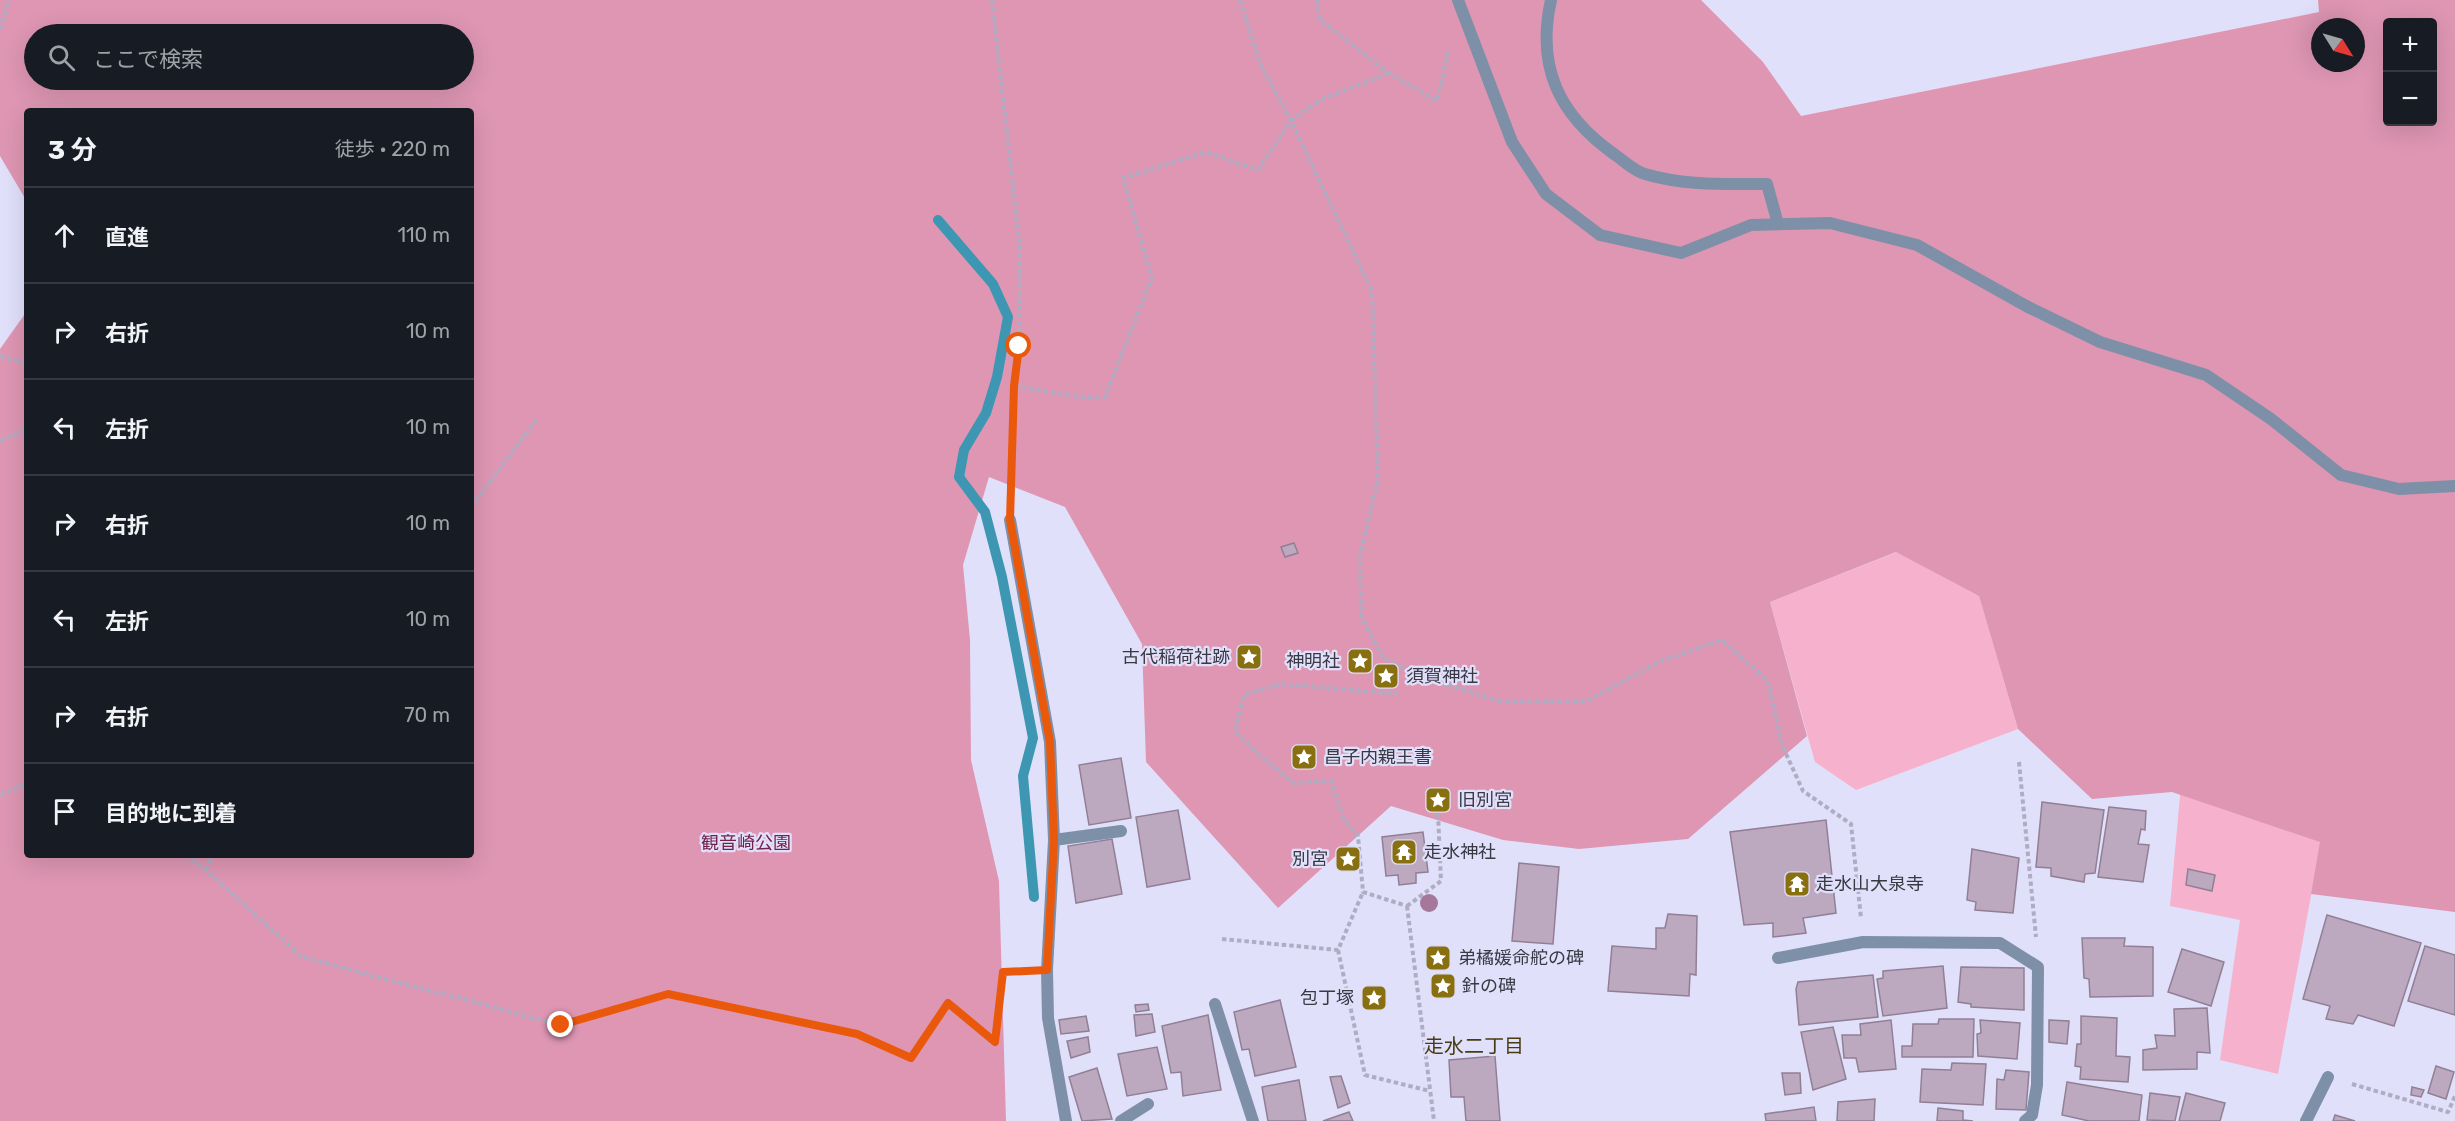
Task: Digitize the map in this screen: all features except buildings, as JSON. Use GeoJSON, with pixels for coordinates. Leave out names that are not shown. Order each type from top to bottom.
{"type":"FeatureCollection","features":[{"type":"Feature","properties":{"kind":"street"},"geometry":{"type":"LineString","coordinates":[[1551,0],[1545,25],[1548,64],[1559,95],[1576,121],[1604,146],[1642,173],[1684,183],[1767,184],[1778,225]]}},
{"type":"Feature","properties":{"kind":"street"},"geometry":{"type":"LineString","coordinates":[[1458,3],[1512,142],[1546,194],[1600,235],[1681,253],[1752,225],[1830,223],[1917,245],[2028,307],[2100,342],[2206,375],[2271,419],[2341,475],[2399,489],[2455,486]]}},
{"type":"Feature","properties":{"kind":"street"},"geometry":{"type":"LineString","coordinates":[[1010,520],[1050,742],[1054,840],[1047,970],[1048,1018],[1066,1121]]}},
{"type":"Feature","properties":{"kind":"street"},"geometry":{"type":"LineString","coordinates":[[1054,840],[1121,831]]}},
{"type":"Feature","properties":{"kind":"street"},"geometry":{"type":"LineString","coordinates":[[1778,958],[1863,942],[2000,943],[2038,967],[2037,1084],[2032,1115],[2025,1121]]}},
{"type":"Feature","properties":{"kind":"street"},"geometry":{"type":"LineString","coordinates":[[1215,1004],[1252,1121]]}},
{"type":"Feature","properties":{"kind":"street"},"geometry":{"type":"LineString","coordinates":[[2306,1121],[2328,1077]]}},
{"type":"Feature","properties":{"kind":"street"},"geometry":{"type":"LineString","coordinates":[[1121,1121],[1148,1104]]}},
{"type":"Feature","properties":{"kind":"path"},"geometry":{"type":"LineString","coordinates":[[0,29],[9,0]]}},
{"type":"Feature","properties":{"kind":"path"},"geometry":{"type":"LineString","coordinates":[[992,0],[1020,249],[1019,346],[1014,386],[1010,520]]}},
{"type":"Feature","properties":{"kind":"path"},"geometry":{"type":"LineString","coordinates":[[1240,0],[1260,63],[1291,121],[1372,291],[1378,480],[1360,555],[1361,616],[1383,658],[1428,679],[1503,702],[1585,702],[1661,661],[1722,640],[1768,681],[1782,745],[1803,791],[1851,824],[1863,942]]}},
{"type":"Feature","properties":{"kind":"path"},"geometry":{"type":"LineString","coordinates":[[1317,0],[1319,19],[1389,73],[1437,101],[1458,3]]}},
{"type":"Feature","properties":{"kind":"path"},"geometry":{"type":"LineString","coordinates":[[1014,386],[1086,398],[1105,397],[1152,277],[1123,178],[1206,152],[1258,170],[1291,121],[1320,100],[1389,73]]}},
{"type":"Feature","properties":{"kind":"path"},"geometry":{"type":"LineString","coordinates":[[0,356],[24,363]]}},
{"type":"Feature","properties":{"kind":"path"},"geometry":{"type":"LineString","coordinates":[[474,503],[537,420]]}},
{"type":"Feature","properties":{"kind":"path"},"geometry":{"type":"LineString","coordinates":[[0,441],[24,430]]}},
{"type":"Feature","properties":{"kind":"path"},"geometry":{"type":"LineString","coordinates":[[1398,694],[1281,684],[1244,695],[1235,732],[1260,756],[1294,783],[1331,781],[1344,820],[1358,836],[1363,892],[1338,950],[1365,1075],[1430,1090]]}},
{"type":"Feature","properties":{"kind":"path"},"geometry":{"type":"LineString","coordinates":[[2019,762],[2038,967]]}},
{"type":"Feature","properties":{"kind":"path"},"geometry":{"type":"LineString","coordinates":[[0,795],[24,785]]}},
{"type":"Feature","properties":{"kind":"path"},"geometry":{"type":"LineString","coordinates":[[1407,906],[1441,881],[1437,791]]}},
{"type":"Feature","properties":{"kind":"path"},"geometry":{"type":"LineString","coordinates":[[189,858],[207,870],[302,957],[561,1025],[668,994],[857,1034],[911,1058],[948,1003],[995,1042],[1003,972],[1047,970]]}},
{"type":"Feature","properties":{"kind":"path"},"geometry":{"type":"LineString","coordinates":[[207,870],[211,858]]}},
{"type":"Feature","properties":{"kind":"path"},"geometry":{"type":"LineString","coordinates":[[1363,892],[1407,906]]}},
{"type":"Feature","properties":{"kind":"path"},"geometry":{"type":"LineString","coordinates":[[1407,906],[1434,1121]]}},
{"type":"Feature","properties":{"kind":"path"},"geometry":{"type":"LineString","coordinates":[[1222,939],[1338,950]]}},
{"type":"Feature","properties":{"kind":"path"},"geometry":{"type":"LineString","coordinates":[[2328,1077],[2448,1112],[2455,1096]]}},
{"type":"Feature","properties":{"kind":"shaded area"},"geometry":{"type":"Polygon","coordinates":[[[1897,552],[1979,596],[2018,729],[1856,790],[1815,762],[1770,602],[1897,552]]]}},
{"type":"Feature","properties":{"kind":"shaded area"},"geometry":{"type":"Polygon","coordinates":[[[2181,785],[2321,842],[2278,1074],[2220,1060],[2240,920],[2170,906],[2181,785]]]}},
{"type":"Feature","properties":{"kind":"green space","name":"観音崎公園"},"geometry":{"type":"Polygon","coordinates":[[[0,0],[1701,0],[1763,62],[1801,116],[2319,12],[2318,0],[2455,0],[2455,912],[2311,894],[2320,842],[2172,792],[2092,799],[2018,729],[1979,596],[1896,552],[1770,602],[1807,736],[1688,839],[1579,849],[1503,840],[1391,806],[1278,908],[1146,762],[1142,644],[1065,507],[989,477],[963,565],[970,640],[971,760],[999,881],[1006,1121],[0,1121],[0,349],[24,315],[24,858],[474,858],[474,108],[24,108],[24,197],[0,156],[0,0]]]}},
{"type":"Feature","properties":{"kind":"waterway"},"geometry":{"type":"LineString","coordinates":[[938,220],[993,284],[1008,317],[997,377],[986,413],[964,450],[959,477],[985,512],[1002,577],[1033,738],[1023,776],[1034,897]]}},
{"type":"Feature","properties":{"kind":"place","name":"古代稲荷社跡"},"geometry":{"type":"Point","coordinates":[1249,657]}},
{"type":"Feature","properties":{"kind":"place","name":"神明社"},"geometry":{"type":"Point","coordinates":[1360,661]}},
{"type":"Feature","properties":{"kind":"place","name":"須賀神社"},"geometry":{"type":"Point","coordinates":[1386,676]}},
{"type":"Feature","properties":{"kind":"place","name":"昌子内親王書"},"geometry":{"type":"Point","coordinates":[1304,757]}},
{"type":"Feature","properties":{"kind":"place","name":"旧別宮"},"geometry":{"type":"Point","coordinates":[1438,800]}},
{"type":"Feature","properties":{"kind":"place","name":"走水神社"},"geometry":{"type":"Point","coordinates":[1404,852]}},
{"type":"Feature","properties":{"kind":"place","name":"別宮"},"geometry":{"type":"Point","coordinates":[1348,859]}},
{"type":"Feature","properties":{"kind":"place","name":"走水山大泉寺"},"geometry":{"type":"Point","coordinates":[1797,884]}},
{"type":"Feature","properties":{"kind":"place","name":"弟橘媛命舵の碑"},"geometry":{"type":"Point","coordinates":[1438,958]}},
{"type":"Feature","properties":{"kind":"place","name":"針の碑"},"geometry":{"type":"Point","coordinates":[1443,986]}},
{"type":"Feature","properties":{"kind":"place","name":"包丁塚"},"geometry":{"type":"Point","coordinates":[1374,998]}},
{"type":"Feature","properties":{"kind":"district","name":"走水二丁目"},"geometry":{"type":"Point","coordinates":[1474,1046]}},
{"type":"Feature","properties":{"kind":"route"},"geometry":{"type":"LineString","coordinates":[[561,1025],[668,994],[857,1034],[911,1058],[948,1003],[995,1042],[1003,972],[1047,970],[1054,840],[1050,742],[1010,520],[1014,386],[1019,346]]}}]}
